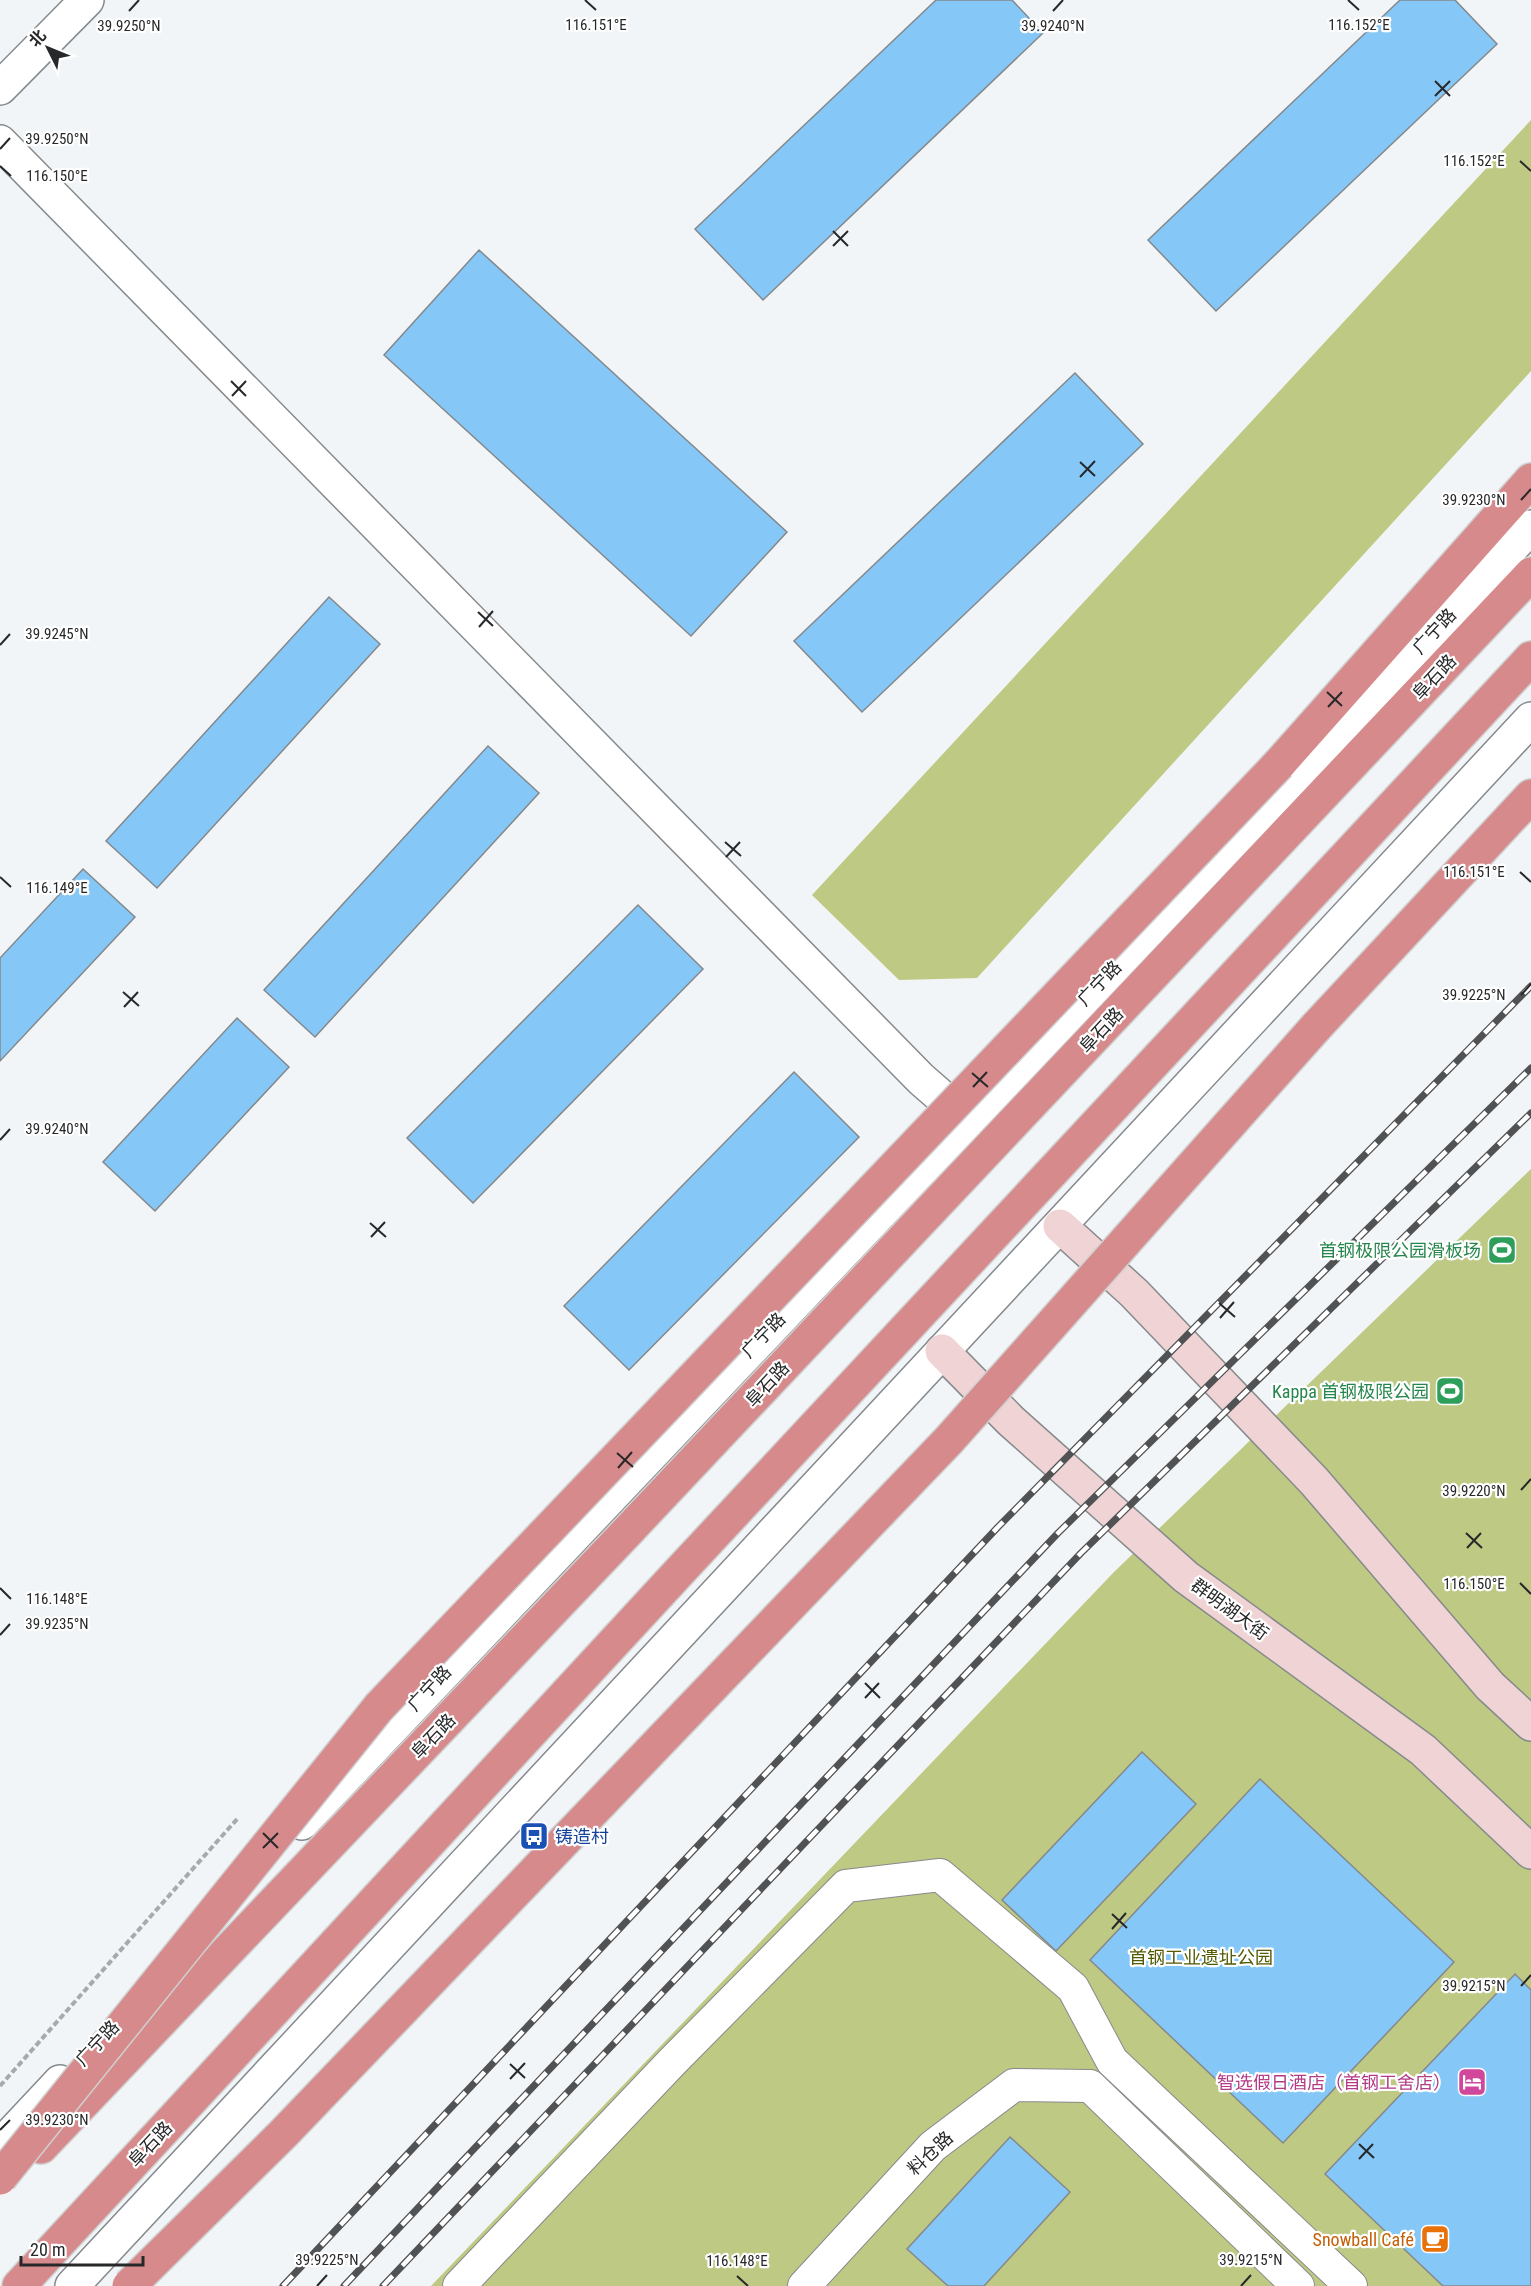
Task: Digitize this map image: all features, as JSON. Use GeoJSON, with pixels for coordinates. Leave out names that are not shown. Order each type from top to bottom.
{"type":"FeatureCollection","features":[{"type":"Feature","properties":{"kind":"highway"},"geometry":{"type":"LineString","coordinates":[[0,2178],[379,1707],[1279,764],[1531,480]]}},
{"type":"Feature","properties":{"kind":"highway","name":"阜石路"},"geometry":{"type":"LineString","coordinates":[[0,2190],[627,1532],[1531,574]]}},
{"type":"Feature","properties":{"kind":"highway","name":"阜石路"},"geometry":{"type":"LineString","coordinates":[[19,2286],[672,1580],[1531,658]]}},
{"type":"Feature","properties":{"kind":"highway"},"geometry":{"type":"LineString","coordinates":[[129,2286],[283,2134],[949,1440],[1316,1027],[1531,796]]}},
{"type":"Feature","properties":{"kind":"main road"},"geometry":{"type":"LineString","coordinates":[[1060,1226],[1134,1293],[1314,1480],[1490,1686],[1531,1724]]}},
{"type":"Feature","properties":{"kind":"main road","name":"群明湖大街"},"geometry":{"type":"LineString","coordinates":[[942,1351],[1011,1421],[1186,1577],[1423,1750],[1531,1852]]}},
{"type":"Feature","properties":{"kind":"street"},"geometry":{"type":"LineString","coordinates":[[0,88],[87,0]]}},
{"type":"Feature","properties":{"kind":"street"},"geometry":{"type":"LineString","coordinates":[[0,142],[913,1071],[968,1120]]}},
{"type":"Feature","properties":{"kind":"street","name":"广宁路"},"geometry":{"type":"LineString","coordinates":[[0,2146],[555,1554],[1324,748],[1531,527]]}},
{"type":"Feature","properties":{"kind":"street"},"geometry":{"type":"LineString","coordinates":[[72,2286],[1531,719]]}},
{"type":"Feature","properties":{"kind":"street"},"geometry":{"type":"LineString","coordinates":[[459,2286],[672,2062],[846,1886],[940,1875],[1073,1988],[1112,2061],[1350,2286]]}},
{"type":"Feature","properties":{"kind":"street","name":"料仓路"},"geometry":{"type":"LineString","coordinates":[[804,2286],[933,2146],[1014,2085],[1090,2086],[1298,2286]]}},
{"type":"Feature","properties":{"kind":"green space"},"geometry":{"type":"Polygon","coordinates":[[[1531,120],[1531,371],[977,978],[899,980],[812,895],[1531,120]]]}},
{"type":"Feature","properties":{"kind":"green space","name":"首钢工业遗址公园"},"geometry":{"type":"Polygon","coordinates":[[[1531,1169],[1531,2286],[431,2286],[1114,1572],[1531,1169]]]}},
{"type":"Feature","properties":{"kind":"building"},"geometry":{"type":"Polygon","coordinates":[[[936,0],[1012,0],[1043,33],[763,300],[695,229],[936,0]]]}},
{"type":"Feature","properties":{"kind":"building"},"geometry":{"type":"Polygon","coordinates":[[[1400,0],[1455,0],[1497,44],[1216,311],[1148,240],[1400,0]]]}},
{"type":"Feature","properties":{"kind":"building"},"geometry":{"type":"Polygon","coordinates":[[[479,250],[787,532],[691,636],[384,355],[479,250]]]}},
{"type":"Feature","properties":{"kind":"building"},"geometry":{"type":"Polygon","coordinates":[[[1075,373],[1143,444],[862,712],[794,641],[1075,373]]]}},
{"type":"Feature","properties":{"kind":"building"},"geometry":{"type":"Polygon","coordinates":[[[329,597],[380,644],[157,888],[106,841],[329,597]]]}},
{"type":"Feature","properties":{"kind":"building"},"geometry":{"type":"Polygon","coordinates":[[[488,746],[539,793],[315,1037],[264,990],[488,746]]]}},
{"type":"Feature","properties":{"kind":"building"},"geometry":{"type":"Polygon","coordinates":[[[83,869],[135,917],[0,1061],[0,958],[83,869]]]}},
{"type":"Feature","properties":{"kind":"building"},"geometry":{"type":"Polygon","coordinates":[[[638,905],[703,969],[473,1203],[407,1138],[638,905]]]}},
{"type":"Feature","properties":{"kind":"building"},"geometry":{"type":"Polygon","coordinates":[[[237,1018],[289,1067],[155,1211],[103,1162],[237,1018]]]}},
{"type":"Feature","properties":{"kind":"building"},"geometry":{"type":"Polygon","coordinates":[[[794,1072],[859,1137],[629,1370],[564,1306],[794,1072]]]}},
{"type":"Feature","properties":{"kind":"building"},"geometry":{"type":"Polygon","coordinates":[[[1142,1752],[1196,1804],[1056,1951],[1002,1900],[1142,1752]]]}},
{"type":"Feature","properties":{"kind":"building"},"geometry":{"type":"Polygon","coordinates":[[[1260,1779],[1454,1962],[1283,2143],[1090,1960],[1260,1779]]]}},
{"type":"Feature","properties":{"kind":"building","name":"智选假日酒店（首钢工舍店）"},"geometry":{"type":"Polygon","coordinates":[[[1515,1974],[1531,1990],[1531,2286],[1443,2286],[1325,2174],[1515,1974]]]}},
{"type":"Feature","properties":{"kind":"building"},"geometry":{"type":"Polygon","coordinates":[[[1010,2137],[1070,2192],[984,2286],[948,2286],[907,2249],[1010,2137]]]}},
{"type":"Feature","properties":{"kind":"railway"},"geometry":{"type":"LineString","coordinates":[[283,2286],[998,1527],[1531,986]]}},
{"type":"Feature","properties":{"kind":"railway"},"geometry":{"type":"LineString","coordinates":[[344,2286],[1058,1533],[1531,1068]]}},
{"type":"Feature","properties":{"kind":"railway"},"geometry":{"type":"LineString","coordinates":[[383,2286],[1081,1553],[1531,1113]]}},
{"type":"Feature","properties":{"kind":"place","name":"首钢极限公园滑板场"},"geometry":{"type":"Point","coordinates":[1502,1250]}},
{"type":"Feature","properties":{"kind":"place","name":"Kappa 首钢极限公园"},"geometry":{"type":"Point","coordinates":[1450,1391]}},
{"type":"Feature","properties":{"kind":"place","name":"铸造村"},"geometry":{"type":"Point","coordinates":[534,1836]}},
{"type":"Feature","properties":{"kind":"place","name":"智选假日酒店（首钢工舍店）"},"geometry":{"type":"Point","coordinates":[1472,2082]}},
{"type":"Feature","properties":{"kind":"place","name":"Snowball Café"},"geometry":{"type":"Point","coordinates":[1435,2239]}}]}
